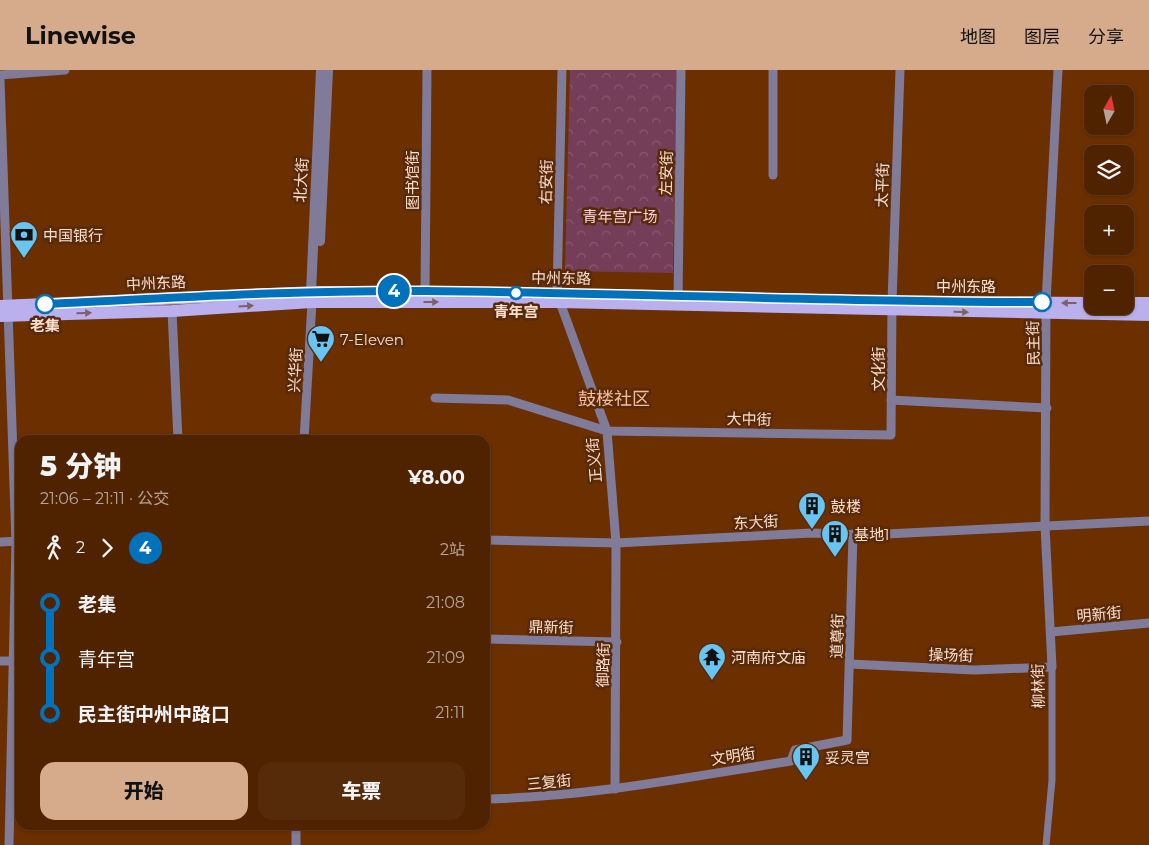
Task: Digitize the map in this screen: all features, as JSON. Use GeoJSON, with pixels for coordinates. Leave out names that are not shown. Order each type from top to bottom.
{"type":"FeatureCollection","features":[{"type":"Feature","properties":{"kind":"main road","name":"中州东路"},"geometry":{"type":"LineString","coordinates":[[3,311],[425,291],[558,298]]}},
{"type":"Feature","properties":{"kind":"main road","name":"中州东路"},"geometry":{"type":"LineString","coordinates":[[3,311],[172,311],[313,295],[1046,308],[1149,316]]}},
{"type":"Feature","properties":{"kind":"main road"},"geometry":{"type":"LineString","coordinates":[[1134,303],[1149,303]]}},
{"type":"Feature","properties":{"kind":"main road","name":"中州东路"},"geometry":{"type":"LineString","coordinates":[[1046,308],[1084,304]]}},
{"type":"Feature","properties":{"kind":"street"},"geometry":{"type":"LineString","coordinates":[[0,75],[65,70]]}},
{"type":"Feature","properties":{"kind":"street","name":"北大街"},"geometry":{"type":"LineString","coordinates":[[313,295],[321,70]]}},
{"type":"Feature","properties":{"kind":"street","name":"北大街"},"geometry":{"type":"LineString","coordinates":[[313,295],[328,70]]}},
{"type":"Feature","properties":{"kind":"street","name":"图书馆街"},"geometry":{"type":"LineString","coordinates":[[425,291],[427,70]]}},
{"type":"Feature","properties":{"kind":"street","name":"右安街"},"geometry":{"type":"LineString","coordinates":[[558,298],[562,70]]}},
{"type":"Feature","properties":{"kind":"street","name":"左安街"},"geometry":{"type":"LineString","coordinates":[[678,301],[681,70]]}},
{"type":"Feature","properties":{"kind":"street"},"geometry":{"type":"LineString","coordinates":[[773,70],[773,175]]}},
{"type":"Feature","properties":{"kind":"street","name":"太平街"},"geometry":{"type":"LineString","coordinates":[[892,306],[900,70]]}},
{"type":"Feature","properties":{"kind":"street","name":"民主街"},"geometry":{"type":"LineString","coordinates":[[1045,526],[1046,308],[1058,70]]}},
{"type":"Feature","properties":{"kind":"street"},"geometry":{"type":"LineString","coordinates":[[0,80],[3,311],[15,445]]}},
{"type":"Feature","properties":{"kind":"street","name":"兴华街"},"geometry":{"type":"LineString","coordinates":[[304,435],[313,295]]}},
{"type":"Feature","properties":{"kind":"street","name":"正义街"},"geometry":{"type":"LineString","coordinates":[[558,298],[611,431],[616,543]]}},
{"type":"Feature","properties":{"kind":"street","name":"文化街"},"geometry":{"type":"LineString","coordinates":[[891,435],[892,306]]}},
{"type":"Feature","properties":{"kind":"street"},"geometry":{"type":"LineString","coordinates":[[172,311],[178,435]]}},
{"type":"Feature","properties":{"kind":"street","name":"大中街"},"geometry":{"type":"LineString","coordinates":[[435,398],[508,400],[611,431],[891,435]]}},
{"type":"Feature","properties":{"kind":"street"},"geometry":{"type":"LineString","coordinates":[[892,400],[1047,408]]}},
{"type":"Feature","properties":{"kind":"street","name":"东大街"},"geometry":{"type":"LineString","coordinates":[[490,540],[616,543],[812,533],[853,534],[1149,521]]}},
{"type":"Feature","properties":{"kind":"street","name":"柳林街"},"geometry":{"type":"LineString","coordinates":[[1045,526],[1052,667],[1052,780],[1046,845]]}},
{"type":"Feature","properties":{"kind":"street","name":"道尊街"},"geometry":{"type":"LineString","coordinates":[[846,740],[853,534]]}},
{"type":"Feature","properties":{"kind":"street"},"geometry":{"type":"LineString","coordinates":[[0,542],[15,541]]}},
{"type":"Feature","properties":{"kind":"street","name":"御路街"},"geometry":{"type":"LineString","coordinates":[[615,789],[616,543]]}},
{"type":"Feature","properties":{"kind":"street","name":"明新街"},"geometry":{"type":"LineString","coordinates":[[1051,632],[1149,623]]}},
{"type":"Feature","properties":{"kind":"street"},"geometry":{"type":"LineString","coordinates":[[15,631],[15,721]]}},
{"type":"Feature","properties":{"kind":"street","name":"鼎新街"},"geometry":{"type":"LineString","coordinates":[[490,639],[617,642]]}},
{"type":"Feature","properties":{"kind":"street"},"geometry":{"type":"LineString","coordinates":[[0,661],[14,661]]}},
{"type":"Feature","properties":{"kind":"street","name":"操场街"},"geometry":{"type":"LineString","coordinates":[[850,664],[974,670],[1052,667]]}},
{"type":"Feature","properties":{"kind":"street","name":"文明街"},"geometry":{"type":"LineString","coordinates":[[615,789],[790,761],[795,750],[846,740]]}},
{"type":"Feature","properties":{"kind":"street","name":"三复街"},"geometry":{"type":"LineString","coordinates":[[490,799],[522,798],[615,789]]}},
{"type":"Feature","properties":{"kind":"street"},"geometry":{"type":"LineString","coordinates":[[9,845],[15,790]]}},
{"type":"Feature","properties":{"kind":"street"},"geometry":{"type":"LineString","coordinates":[[296,830],[296,845]]}},
{"type":"Feature","properties":{"kind":"green space","name":"青年宫广场"},"geometry":{"type":"Polygon","coordinates":[[[570,70],[677,70],[673,273],[565,271],[570,70]]]}},
{"type":"Feature","properties":{"kind":"bus line","name":"4"},"geometry":{"type":"LineString","coordinates":[[45,304],[317,292],[425,291],[892,302],[1042,302]]}},
{"type":"Feature","properties":{"kind":"place","name":"中国银行"},"geometry":{"type":"Point","coordinates":[24,259]}},
{"type":"Feature","properties":{"kind":"place","name":"青年宫"},"geometry":{"type":"Point","coordinates":[516,293]}},
{"type":"Feature","properties":{"kind":"place","name":"老集"},"geometry":{"type":"Point","coordinates":[45,304]}},
{"type":"Feature","properties":{"kind":"place","name":"7-Eleven"},"geometry":{"type":"Point","coordinates":[321,363]}},
{"type":"Feature","properties":{"kind":"place","name":"鼓楼"},"geometry":{"type":"Point","coordinates":[812,530]}},
{"type":"Feature","properties":{"kind":"place","name":"基地1"},"geometry":{"type":"Point","coordinates":[835,558]}},
{"type":"Feature","properties":{"kind":"place","name":"河南府文庙"},"geometry":{"type":"Point","coordinates":[712,681]}},
{"type":"Feature","properties":{"kind":"place","name":"妥灵宫"},"geometry":{"type":"Point","coordinates":[806,781]}},
{"type":"Feature","properties":{"kind":"district","name":"鼓楼社区"},"geometry":{"type":"Point","coordinates":[614,399]}}]}
